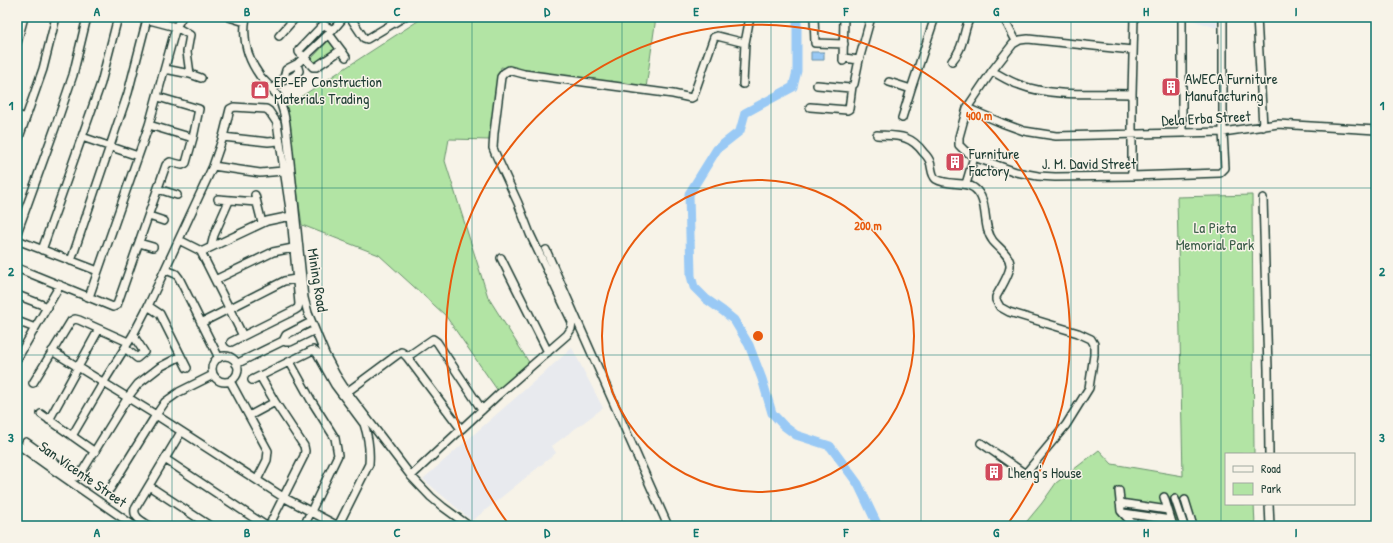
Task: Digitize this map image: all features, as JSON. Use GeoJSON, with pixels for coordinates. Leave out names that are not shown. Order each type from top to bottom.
{"type":"FeatureCollection","features":[{"type":"Feature","properties":{"kind":"street"},"geometry":{"type":"LineString","coordinates":[[17,44],[24,17]]}},
{"type":"Feature","properties":{"kind":"street"},"geometry":{"type":"LineString","coordinates":[[17,143],[43,68],[56,17]]}},
{"type":"Feature","properties":{"kind":"street"},"geometry":{"type":"LineString","coordinates":[[17,233],[73,75],[87,17]]}},
{"type":"Feature","properties":{"kind":"street"},"geometry":{"type":"LineString","coordinates":[[42,250],[101,83],[118,17]]}},
{"type":"Feature","properties":{"kind":"street"},"geometry":{"type":"LineString","coordinates":[[138,17],[176,27],[190,36],[186,52],[190,74]]}},
{"type":"Feature","properties":{"kind":"street"},"geometry":{"type":"LineString","coordinates":[[89,297],[149,125],[158,97],[176,27],[182,17]]}},
{"type":"Feature","properties":{"kind":"street"},"geometry":{"type":"LineString","coordinates":[[229,17],[246,20]]}},
{"type":"Feature","properties":{"kind":"street"},"geometry":{"type":"LineString","coordinates":[[279,36],[296,17]]}},
{"type":"Feature","properties":{"kind":"street"},"geometry":{"type":"LineString","coordinates":[[272,90],[283,81],[286,70],[304,58],[344,17]]}},
{"type":"Feature","properties":{"kind":"street"},"geometry":{"type":"LineString","coordinates":[[350,17],[364,38],[367,39],[404,17]]}},
{"type":"Feature","properties":{"kind":"street"},"geometry":{"type":"LineString","coordinates":[[743,84],[745,43],[750,17]]}},
{"type":"Feature","properties":{"kind":"street"},"geometry":{"type":"LineString","coordinates":[[814,17],[814,43],[844,44]]}},
{"type":"Feature","properties":{"kind":"street"},"geometry":{"type":"LineString","coordinates":[[844,17],[844,60],[859,60]]}},
{"type":"Feature","properties":{"kind":"street"},"geometry":{"type":"LineString","coordinates":[[810,106],[849,109],[852,86],[871,17]]}},
{"type":"Feature","properties":{"kind":"street"},"geometry":{"type":"LineString","coordinates":[[902,118],[935,17]]}},
{"type":"Feature","properties":{"kind":"street"},"geometry":{"type":"LineString","coordinates":[[952,61],[959,53],[970,17]]}},
{"type":"Feature","properties":{"kind":"street"},"geometry":{"type":"LineString","coordinates":[[1002,17],[1016,41],[1028,39],[1132,50]]}},
{"type":"Feature","properties":{"kind":"street"},"geometry":{"type":"LineString","coordinates":[[1132,176],[1132,50],[1134,17]]}},
{"type":"Feature","properties":{"kind":"street"},"geometry":{"type":"LineString","coordinates":[[1223,17],[1223,132]]}},
{"type":"Feature","properties":{"kind":"street"},"geometry":{"type":"LineString","coordinates":[[1257,17],[1263,127]]}},
{"type":"Feature","properties":{"kind":"street"},"geometry":{"type":"LineString","coordinates":[[71,261],[128,93],[147,19]]}},
{"type":"Feature","properties":{"kind":"street","name":"Mining Road"},"geometry":{"type":"LineString","coordinates":[[246,20],[245,40],[250,60],[282,104],[285,119],[304,298],[314,330],[336,375],[347,392],[411,476],[439,504],[469,526]]}},
{"type":"Feature","properties":{"kind":"street"},"geometry":{"type":"LineString","coordinates":[[1182,20],[1182,133]]}},
{"type":"Feature","properties":{"kind":"street"},"geometry":{"type":"LineString","coordinates":[[341,50],[314,68],[304,58],[299,50],[324,25],[331,32],[346,57]]}},
{"type":"Feature","properties":{"kind":"street"},"geometry":{"type":"LineString","coordinates":[[411,476],[482,410],[567,335],[571,329],[572,322],[530,234],[518,203],[493,148],[501,77],[504,72],[509,70],[524,74],[672,94],[691,98],[693,97],[713,38],[717,36],[745,43]]}},
{"type":"Feature","properties":{"kind":"street","name":"J. M. David Street"},"geometry":{"type":"LineString","coordinates":[[1016,41],[967,108],[959,137],[959,144],[964,150],[974,157],[1016,172],[1038,176],[1211,174],[1220,173],[1225,168],[1223,132]]}},
{"type":"Feature","properties":{"kind":"street"},"geometry":{"type":"LineString","coordinates":[[165,69],[190,74],[201,78]]}},
{"type":"Feature","properties":{"kind":"street"},"geometry":{"type":"LineString","coordinates":[[992,72],[1020,86],[1053,92],[1132,94]]}},
{"type":"Feature","properties":{"kind":"street"},"geometry":{"type":"LineString","coordinates":[[889,82],[911,89]]}},
{"type":"Feature","properties":{"kind":"street"},"geometry":{"type":"LineString","coordinates":[[818,85],[848,88],[852,86]]}},
{"type":"Feature","properties":{"kind":"street"},"geometry":{"type":"LineString","coordinates":[[17,268],[113,307],[117,305],[168,163],[170,162],[182,165],[186,163],[194,138],[199,109],[158,97]]}},
{"type":"Feature","properties":{"kind":"street"},"geometry":{"type":"LineString","coordinates":[[72,436],[133,335],[166,270],[178,240],[213,166],[232,108],[266,110],[270,111],[276,123],[291,216],[299,304],[298,308],[231,342]]}},
{"type":"Feature","properties":{"kind":"street","name":"Dela Erba Street"},"geometry":{"type":"LineString","coordinates":[[967,108],[1002,123],[1040,134],[1056,136],[1223,132],[1278,124],[1376,130]]}},
{"type":"Feature","properties":{"kind":"street"},"geometry":{"type":"LineString","coordinates":[[17,114],[26,118]]}},
{"type":"Feature","properties":{"kind":"street"},"geometry":{"type":"LineString","coordinates":[[149,125],[194,138]]}},
{"type":"Feature","properties":{"kind":"street"},"geometry":{"type":"LineString","coordinates":[[877,135],[909,138],[915,141],[930,161],[933,175],[936,178],[954,184],[966,184],[975,188],[979,193],[982,199],[988,233],[992,240],[1007,256],[1010,262],[1009,270],[996,296],[997,303],[1002,309],[1078,334],[1091,339],[1094,344],[1094,355],[1089,388],[1066,425],[1026,473],[981,442]]}},
{"type":"Feature","properties":{"kind":"street"},"geometry":{"type":"LineString","coordinates":[[82,137],[138,156]]}},
{"type":"Feature","properties":{"kind":"street"},"geometry":{"type":"LineString","coordinates":[[223,137],[268,142],[279,141]]}},
{"type":"Feature","properties":{"kind":"street"},"geometry":{"type":"LineString","coordinates":[[966,184],[974,157]]}},
{"type":"Feature","properties":{"kind":"street"},"geometry":{"type":"LineString","coordinates":[[213,166],[260,173],[283,171]]}},
{"type":"Feature","properties":{"kind":"street"},"geometry":{"type":"LineString","coordinates":[[158,189],[177,195]]}},
{"type":"Feature","properties":{"kind":"street"},"geometry":{"type":"LineString","coordinates":[[218,199],[229,201],[255,198],[262,223]]}},
{"type":"Feature","properties":{"kind":"street"},"geometry":{"type":"LineString","coordinates":[[1263,198],[1269,453]]}},
{"type":"Feature","properties":{"kind":"street"},"geometry":{"type":"LineString","coordinates":[[211,247],[214,235],[229,201]]}},
{"type":"Feature","properties":{"kind":"street"},"geometry":{"type":"LineString","coordinates":[[149,216],[164,221]]}},
{"type":"Feature","properties":{"kind":"street"},"geometry":{"type":"LineString","coordinates":[[201,252],[262,223],[291,216]]}},
{"type":"Feature","properties":{"kind":"street"},"geometry":{"type":"LineString","coordinates":[[17,240],[98,271]]}},
{"type":"Feature","properties":{"kind":"street"},"geometry":{"type":"LineString","coordinates":[[178,240],[201,252],[243,336]]}},
{"type":"Feature","properties":{"kind":"street"},"geometry":{"type":"LineString","coordinates":[[139,243],[153,247]]}},
{"type":"Feature","properties":{"kind":"street"},"geometry":{"type":"LineString","coordinates":[[215,280],[273,252],[293,248]]}},
{"type":"Feature","properties":{"kind":"street"},"geometry":{"type":"LineString","coordinates":[[546,250],[668,526]]}},
{"type":"Feature","properties":{"kind":"street"},"geometry":{"type":"LineString","coordinates":[[501,258],[548,352]]}},
{"type":"Feature","properties":{"kind":"street"},"geometry":{"type":"LineString","coordinates":[[166,270],[176,274],[179,278],[219,358]]}},
{"type":"Feature","properties":{"kind":"street"},"geometry":{"type":"LineString","coordinates":[[201,323],[284,281],[296,279]]}},
{"type":"Feature","properties":{"kind":"street"},"geometry":{"type":"LineString","coordinates":[[17,359],[20,350],[48,307],[60,285]]}},
{"type":"Feature","properties":{"kind":"street"},"geometry":{"type":"LineString","coordinates":[[17,295],[48,307]]}},
{"type":"Feature","properties":{"kind":"street"},"geometry":{"type":"LineString","coordinates":[[148,306],[160,314],[187,368]]}},
{"type":"Feature","properties":{"kind":"street"},"geometry":{"type":"LineString","coordinates":[[33,383],[71,321],[75,319],[99,329],[126,345],[137,358],[144,352],[133,335]]}},
{"type":"Feature","properties":{"kind":"street"},"geometry":{"type":"LineString","coordinates":[[17,321],[35,328]]}},
{"type":"Feature","properties":{"kind":"street"},"geometry":{"type":"LineString","coordinates":[[236,364],[283,340],[286,335],[311,322]]}},
{"type":"Feature","properties":{"kind":"street"},"geometry":{"type":"LineString","coordinates":[[298,328],[302,336]]}},
{"type":"Feature","properties":{"kind":"street"},"geometry":{"type":"LineString","coordinates":[[571,329],[580,328]]}},
{"type":"Feature","properties":{"kind":"street"},"geometry":{"type":"LineString","coordinates":[[49,420],[99,329]]}},
{"type":"Feature","properties":{"kind":"street"},"geometry":{"type":"LineString","coordinates":[[283,340],[290,342],[314,330]]}},
{"type":"Feature","properties":{"kind":"street"},"geometry":{"type":"LineString","coordinates":[[407,357],[433,339],[482,410]]}},
{"type":"Feature","properties":{"kind":"street"},"geometry":{"type":"LineString","coordinates":[[52,351],[128,397],[283,497],[338,526],[369,464],[370,457],[364,424],[335,385],[313,350],[252,380]]}},
{"type":"Feature","properties":{"kind":"street"},"geometry":{"type":"LineString","coordinates":[[347,392],[400,352],[407,357],[461,429]]}},
{"type":"Feature","properties":{"kind":"street"},"geometry":{"type":"LineString","coordinates":[[26,442],[76,477],[80,476],[128,397],[138,384],[148,376],[181,356]]}},
{"type":"Feature","properties":{"kind":"street"},"geometry":{"type":"LineString","coordinates":[[219,358],[230,358],[236,364],[236,376],[230,381],[219,381],[213,375],[212,367],[219,358]]}},
{"type":"Feature","properties":{"kind":"street"},"geometry":{"type":"LineString","coordinates":[[290,362],[310,400],[336,438],[338,455],[304,526]]}},
{"type":"Feature","properties":{"kind":"street"},"geometry":{"type":"LineString","coordinates":[[110,489],[165,402],[180,392],[213,375]]}},
{"type":"Feature","properties":{"kind":"street"},"geometry":{"type":"LineString","coordinates":[[260,376],[304,446],[305,451],[304,456],[269,526]]}},
{"type":"Feature","properties":{"kind":"street"},"geometry":{"type":"LineString","coordinates":[[230,381],[268,451],[267,460],[257,480]]}},
{"type":"Feature","properties":{"kind":"street"},"geometry":{"type":"LineString","coordinates":[[249,416],[275,402]]}},
{"type":"Feature","properties":{"kind":"street"},"geometry":{"type":"LineString","coordinates":[[41,414],[95,452]]}},
{"type":"Feature","properties":{"kind":"street"},"geometry":{"type":"LineString","coordinates":[[150,526],[136,517],[134,513],[135,509],[181,432]]}},
{"type":"Feature","properties":{"kind":"street","name":"San Vicente Street"},"geometry":{"type":"LineString","coordinates":[[17,444],[134,526]]}},
{"type":"Feature","properties":{"kind":"street"},"geometry":{"type":"LineString","coordinates":[[165,459],[266,526]]}},
{"type":"Feature","properties":{"kind":"street"},"geometry":{"type":"LineString","coordinates":[[150,486],[210,526]]}},
{"type":"Feature","properties":{"kind":"street"},"geometry":{"type":"LineString","coordinates":[[1119,491],[1123,513],[1132,523],[1152,526]]}},
{"type":"Feature","properties":{"kind":"street"},"geometry":{"type":"LineString","coordinates":[[1123,513],[1172,523],[1164,497]]}},
{"type":"Feature","properties":{"kind":"street"},"geometry":{"type":"LineString","coordinates":[[1175,499],[1184,526]]}},
{"type":"Feature","properties":{"kind":"street"},"geometry":{"type":"LineString","coordinates":[[1185,500],[1193,526]]}},
{"type":"Feature","properties":{"kind":"street"},"geometry":{"type":"LineString","coordinates":[[1120,503],[1168,510]]}},
{"type":"Feature","properties":{"kind":"street"},"geometry":{"type":"LineString","coordinates":[[1269,505],[1270,526]]}},
{"type":"Feature","properties":{"kind":"shaded area"},"geometry":{"type":"Polygon","coordinates":[[[1182,17],[1218,17],[1217,28],[1182,17]]]}},
{"type":"Feature","properties":{"kind":"shaded area"},"geometry":{"type":"Polygon","coordinates":[[[572,348],[603,408],[552,446],[556,453],[472,521],[423,479],[572,348]]]}},
{"type":"Feature","properties":{"kind":"green space"},"geometry":{"type":"Polygon","coordinates":[[[424,17],[656,17],[646,88],[501,67],[490,140],[449,139],[445,161],[488,297],[530,364],[498,391],[445,315],[379,255],[302,225],[285,107],[424,17]]]}},
{"type":"Feature","properties":{"kind":"green space"},"geometry":{"type":"Polygon","coordinates":[[[329,40],[331,40],[338,50],[314,67],[311,61],[312,58],[329,40]]]}},
{"type":"Feature","properties":{"kind":"green space","name":"La Pieta Memorial Park"},"geometry":{"type":"Polygon","coordinates":[[[1252,195],[1254,453],[1225,453],[1225,505],[1254,505],[1255,526],[1023,526],[1056,483],[1099,450],[1112,464],[1183,476],[1177,197],[1252,195]]]}},
{"type":"Feature","properties":{"kind":"water"},"geometry":{"type":"Polygon","coordinates":[[[811,52],[824,52],[824,60],[811,60],[811,52]]]}},
{"type":"Feature","properties":{"kind":"waterway"},"geometry":{"type":"LineString","coordinates":[[797,17],[797,71],[793,87],[745,113],[740,131],[717,149],[689,194],[691,276],[694,287],[706,299],[734,320],[749,345],[762,379],[772,413],[784,426],[796,435],[830,446],[858,484],[878,526]]}},
{"type":"Feature","properties":{"kind":"place","name":"AWECA Furniture Manufacturing"},"geometry":{"type":"Point","coordinates":[1171,87]}},
{"type":"Feature","properties":{"kind":"place","name":"EP-EP Construction Materials Trading"},"geometry":{"type":"Point","coordinates":[260,90]}},
{"type":"Feature","properties":{"kind":"place","name":"Furniture Factory"},"geometry":{"type":"Point","coordinates":[955,162]}},
{"type":"Feature","properties":{"kind":"place","name":"Lheng's House"},"geometry":{"type":"Point","coordinates":[994,472]}}]}
